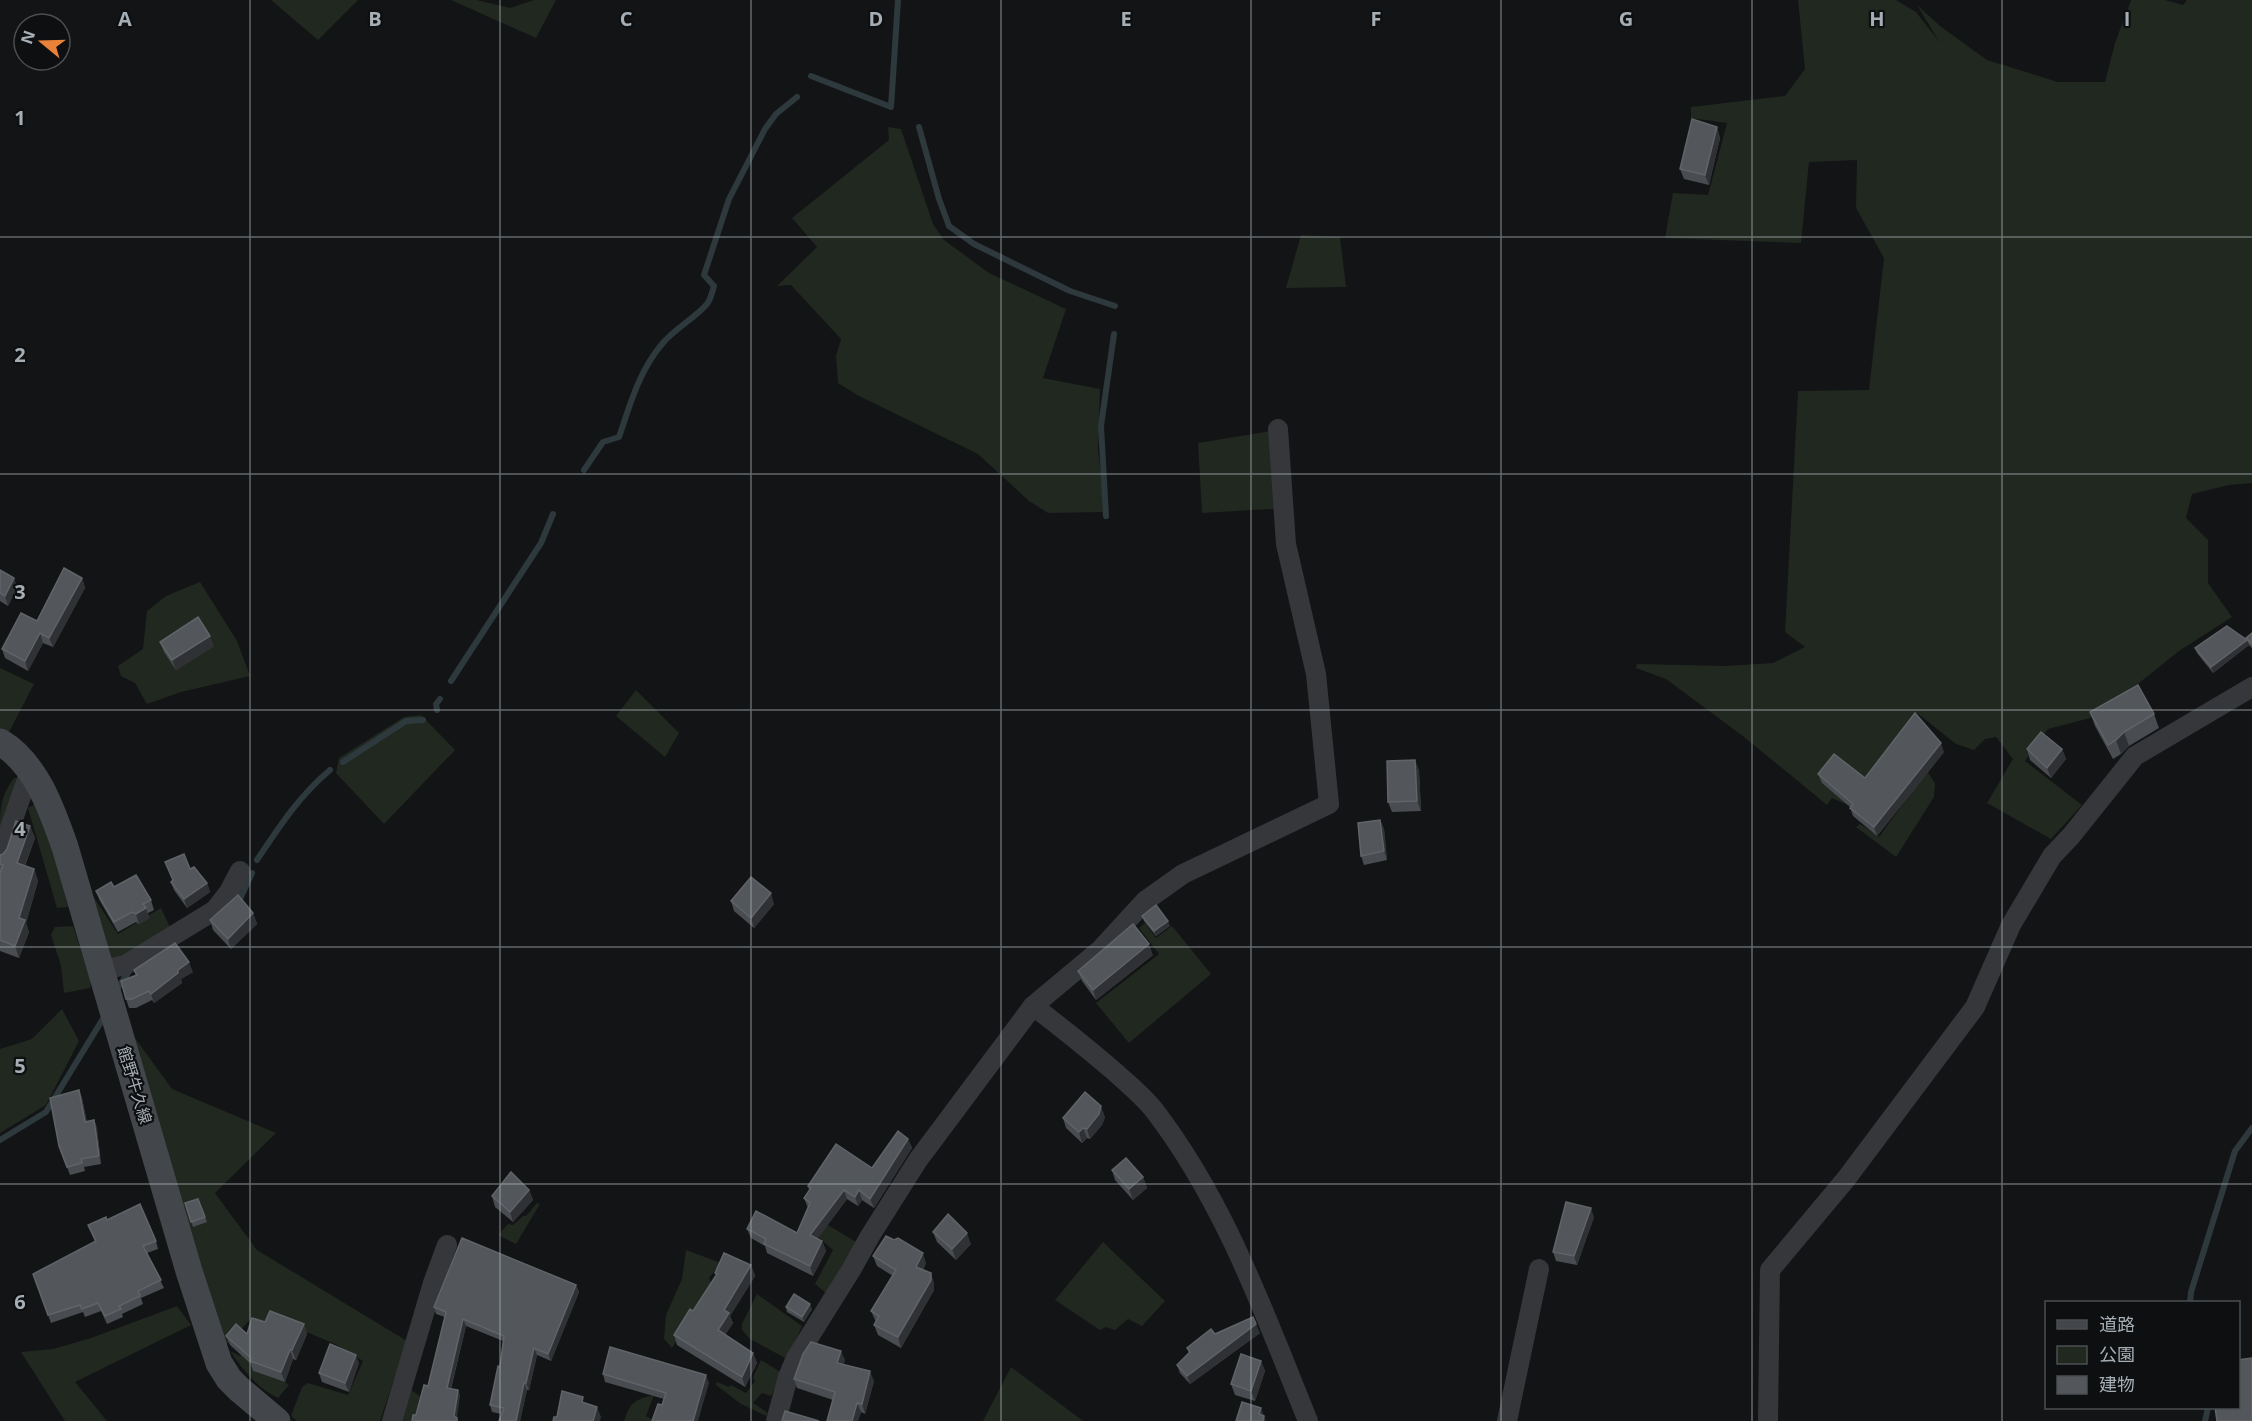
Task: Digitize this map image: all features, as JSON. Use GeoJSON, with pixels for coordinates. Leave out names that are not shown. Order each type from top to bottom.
{"type":"FeatureCollection","features":[{"type":"Feature","properties":{"kind":"main road","name":"館野牛久線"},"geometry":{"type":"LineString","coordinates":[[0,742],[10,748],[30,771],[50,805],[189,1271],[219,1363],[229,1379],[277,1421]]}},
{"type":"Feature","properties":{"kind":"street"},"geometry":{"type":"LineString","coordinates":[[776,1421],[788,1377],[796,1358],[870,1236],[918,1160],[1033,1006],[1100,951],[1145,901],[1183,874],[1329,804],[1316,674],[1286,544],[1278,429]]}},
{"type":"Feature","properties":{"kind":"street"},"geometry":{"type":"LineString","coordinates":[[1768,1421],[1770,1270],[1846,1179],[1975,1007],[2011,925],[2052,856],[2071,836],[2135,756],[2252,687]]}},
{"type":"Feature","properties":{"kind":"street"},"geometry":{"type":"LineString","coordinates":[[0,856],[30,771]]}},
{"type":"Feature","properties":{"kind":"street"},"geometry":{"type":"LineString","coordinates":[[100,971],[125,965],[215,910],[229,892],[240,871]]}},
{"type":"Feature","properties":{"kind":"street"},"geometry":{"type":"LineString","coordinates":[[1033,1006],[1079,1041],[1132,1087],[1154,1109],[1184,1154],[1212,1202],[1260,1299],[1308,1421]]}},
{"type":"Feature","properties":{"kind":"street"},"geometry":{"type":"LineString","coordinates":[[392,1421],[433,1283],[447,1245]]}},
{"type":"Feature","properties":{"kind":"street"},"geometry":{"type":"LineString","coordinates":[[1507,1421],[1539,1269]]}},
{"type":"Feature","properties":{"kind":"green space"},"geometry":{"type":"Polygon","coordinates":[[[271,0],[358,0],[318,40],[271,0]]]}},
{"type":"Feature","properties":{"kind":"green space"},"geometry":{"type":"Polygon","coordinates":[[[451,0],[477,0],[510,8],[534,0],[556,0],[536,38],[451,0]]]}},
{"type":"Feature","properties":{"kind":"green space"},"geometry":{"type":"Polygon","coordinates":[[[1798,0],[1896,0],[1916,12],[1940,43],[1917,5],[1940,26],[1987,60],[2058,82],[2105,82],[2115,43],[2131,0],[2165,0],[2183,5],[2187,0],[2252,0],[2252,483],[2229,485],[2192,494],[2186,518],[2208,540],[2208,583],[2232,617],[2179,651],[2098,716],[2048,729],[2025,761],[2082,805],[2051,839],[1987,803],[2013,759],[1996,737],[1985,739],[1974,750],[1956,744],[1917,713],[1889,746],[1889,752],[1848,805],[1832,798],[1827,805],[1744,737],[1666,679],[1636,668],[1637,664],[1726,666],[1773,663],[1805,647],[1785,632],[1798,391],[1869,390],[1884,258],[1856,208],[1857,160],[1809,162],[1801,243],[1665,238],[1673,193],[1708,195],[1727,123],[1691,118],[1691,107],[1785,96],[1805,69],[1798,0]]]}},
{"type":"Feature","properties":{"kind":"green space"},"geometry":{"type":"Polygon","coordinates":[[[888,127],[901,129],[933,224],[944,240],[989,273],[1066,309],[1043,378],[1100,389],[1098,451],[1106,512],[1048,513],[1029,501],[978,454],[859,396],[838,383],[836,356],[841,339],[791,285],[777,286],[817,247],[792,218],[889,140],[888,127]]]}},
{"type":"Feature","properties":{"kind":"green space"},"geometry":{"type":"Polygon","coordinates":[[[1301,235],[1340,237],[1346,287],[1286,288],[1301,235]]]}},
{"type":"Feature","properties":{"kind":"green space"},"geometry":{"type":"Polygon","coordinates":[[[1271,431],[1274,509],[1202,513],[1198,443],[1271,431]]]}},
{"type":"Feature","properties":{"kind":"green space"},"geometry":{"type":"Polygon","coordinates":[[[200,582],[237,641],[250,676],[181,692],[147,704],[135,683],[121,676],[118,666],[143,649],[147,611],[166,596],[200,582]]]}},
{"type":"Feature","properties":{"kind":"green space"},"geometry":{"type":"Polygon","coordinates":[[[0,668],[34,684],[8,734],[0,729],[0,668]]]}},
{"type":"Feature","properties":{"kind":"green space"},"geometry":{"type":"Polygon","coordinates":[[[636,690],[679,733],[665,757],[616,716],[636,690]]]}},
{"type":"Feature","properties":{"kind":"green space"},"geometry":{"type":"Polygon","coordinates":[[[421,715],[455,750],[384,824],[336,773],[339,758],[404,717],[421,715]]]}},
{"type":"Feature","properties":{"kind":"green space"},"geometry":{"type":"Polygon","coordinates":[[[1927,771],[1935,783],[1934,797],[1896,857],[1856,827],[1860,824],[1879,837],[1927,771]]]}},
{"type":"Feature","properties":{"kind":"green space"},"geometry":{"type":"Polygon","coordinates":[[[14,778],[20,778],[0,832],[2,803],[14,778]]]}},
{"type":"Feature","properties":{"kind":"green space"},"geometry":{"type":"Polygon","coordinates":[[[37,803],[45,819],[68,907],[57,908],[28,808],[37,803]]]}},
{"type":"Feature","properties":{"kind":"green space"},"geometry":{"type":"Polygon","coordinates":[[[93,896],[118,934],[161,908],[170,927],[111,961],[93,896]]]}},
{"type":"Feature","properties":{"kind":"green space"},"geometry":{"type":"Polygon","coordinates":[[[1145,923],[1156,938],[1172,926],[1211,974],[1129,1043],[1096,1003],[1159,954],[1139,928],[1145,923]]]}},
{"type":"Feature","properties":{"kind":"green space"},"geometry":{"type":"Polygon","coordinates":[[[73,926],[91,981],[90,988],[64,993],[61,966],[51,935],[55,927],[73,926]]]}},
{"type":"Feature","properties":{"kind":"green space"},"geometry":{"type":"Polygon","coordinates":[[[62,1009],[79,1041],[46,1105],[0,1133],[0,1049],[32,1039],[62,1009]]]}},
{"type":"Feature","properties":{"kind":"green space"},"geometry":{"type":"Polygon","coordinates":[[[135,1038],[172,1089],[276,1133],[215,1193],[257,1250],[407,1341],[380,1421],[297,1421],[291,1416],[302,1387],[308,1383],[348,1395],[363,1361],[335,1344],[273,1318],[266,1327],[250,1320],[226,1345],[132,1051],[135,1038]]]}},
{"type":"Feature","properties":{"kind":"green space"},"geometry":{"type":"Polygon","coordinates":[[[537,1203],[540,1204],[516,1244],[498,1235],[508,1224],[513,1225],[526,1216],[537,1203]]]}},
{"type":"Feature","properties":{"kind":"green space"},"geometry":{"type":"Polygon","coordinates":[[[823,1222],[856,1242],[826,1293],[815,1284],[833,1250],[816,1235],[823,1222]]]}},
{"type":"Feature","properties":{"kind":"green space"},"geometry":{"type":"Polygon","coordinates":[[[1103,1242],[1165,1301],[1142,1326],[1128,1319],[1115,1330],[1106,1327],[1100,1330],[1055,1300],[1103,1242]]]}},
{"type":"Feature","properties":{"kind":"green space"},"geometry":{"type":"Polygon","coordinates":[[[686,1250],[721,1263],[709,1278],[712,1284],[672,1348],[664,1339],[666,1315],[682,1279],[686,1250]]]}},
{"type":"Feature","properties":{"kind":"green space"},"geometry":{"type":"Polygon","coordinates":[[[757,1294],[802,1326],[787,1359],[750,1339],[742,1330],[742,1324],[757,1294]]]}},
{"type":"Feature","properties":{"kind":"green space"},"geometry":{"type":"Polygon","coordinates":[[[177,1306],[191,1325],[75,1382],[107,1421],[65,1421],[21,1352],[53,1349],[91,1338],[177,1306]]]}},
{"type":"Feature","properties":{"kind":"green space"},"geometry":{"type":"Polygon","coordinates":[[[252,1346],[253,1371],[289,1385],[278,1398],[251,1378],[230,1351],[240,1356],[252,1346]]]}},
{"type":"Feature","properties":{"kind":"green space"},"geometry":{"type":"Polygon","coordinates":[[[761,1360],[782,1373],[771,1396],[762,1393],[753,1403],[768,1413],[766,1416],[741,1404],[716,1385],[717,1382],[729,1387],[731,1385],[746,1393],[755,1381],[753,1377],[761,1360]]]}},
{"type":"Feature","properties":{"kind":"green space"},"geometry":{"type":"Polygon","coordinates":[[[1011,1367],[1083,1421],[983,1421],[1011,1367]]]}},
{"type":"Feature","properties":{"kind":"green space"},"geometry":{"type":"Polygon","coordinates":[[[411,1390],[420,1396],[415,1421],[398,1421],[411,1390]]]}},
{"type":"Feature","properties":{"kind":"green space"},"geometry":{"type":"Polygon","coordinates":[[[654,1395],[646,1416],[655,1421],[624,1421],[634,1402],[654,1395]]]}},
{"type":"Feature","properties":{"kind":"building"},"geometry":{"type":"Polygon","coordinates":[[[1692,119],[1717,127],[1705,175],[1680,169],[1692,119]]]}},
{"type":"Feature","properties":{"kind":"building"},"geometry":{"type":"Polygon","coordinates":[[[64,568],[82,578],[49,638],[40,633],[25,661],[2,649],[21,613],[37,621],[64,568]]]}},
{"type":"Feature","properties":{"kind":"building"},"geometry":{"type":"Polygon","coordinates":[[[0,570],[14,578],[5,596],[0,593],[0,570]]]}},
{"type":"Feature","properties":{"kind":"building"},"geometry":{"type":"Polygon","coordinates":[[[198,617],[210,636],[172,660],[160,642],[198,617]]]}},
{"type":"Feature","properties":{"kind":"building"},"geometry":{"type":"Polygon","coordinates":[[[2227,626],[2247,640],[2211,667],[2195,648],[2227,626]]]}},
{"type":"Feature","properties":{"kind":"building"},"geometry":{"type":"Polygon","coordinates":[[[2252,633],[2252,644],[2246,638],[2252,633]]]}},
{"type":"Feature","properties":{"kind":"building"},"geometry":{"type":"Polygon","coordinates":[[[2138,685],[2154,714],[2124,732],[2108,745],[2090,712],[2138,685]]]}},
{"type":"Feature","properties":{"kind":"building"},"geometry":{"type":"Polygon","coordinates":[[[1915,713],[1941,743],[1874,827],[1850,808],[1853,804],[1818,774],[1834,754],[1865,778],[1915,713]]]}},
{"type":"Feature","properties":{"kind":"building"},"geometry":{"type":"Polygon","coordinates":[[[2041,732],[2062,749],[2047,768],[2027,749],[2041,732]]]}},
{"type":"Feature","properties":{"kind":"building"},"geometry":{"type":"Polygon","coordinates":[[[1415,760],[1417,801],[1388,802],[1387,761],[1415,760]]]}},
{"type":"Feature","properties":{"kind":"building"},"geometry":{"type":"Polygon","coordinates":[[[1380,820],[1384,851],[1361,856],[1358,823],[1380,820]]]}},
{"type":"Feature","properties":{"kind":"building"},"geometry":{"type":"Polygon","coordinates":[[[16,821],[30,826],[17,863],[34,869],[19,918],[25,920],[15,946],[0,940],[0,873],[3,865],[0,864],[0,855],[7,849],[16,821]]]}},
{"type":"Feature","properties":{"kind":"building"},"geometry":{"type":"Polygon","coordinates":[[[184,854],[190,869],[194,867],[207,883],[184,899],[171,882],[173,880],[165,862],[184,854]]]}},
{"type":"Feature","properties":{"kind":"building"},"geometry":{"type":"Polygon","coordinates":[[[136,875],[151,900],[143,904],[146,908],[136,914],[132,912],[114,922],[96,891],[111,882],[114,887],[136,875]]]}},
{"type":"Feature","properties":{"kind":"building"},"geometry":{"type":"Polygon","coordinates":[[[751,877],[771,893],[751,918],[731,901],[751,877]]]}},
{"type":"Feature","properties":{"kind":"building"},"geometry":{"type":"Polygon","coordinates":[[[238,895],[253,913],[228,939],[210,920],[238,895]]]}},
{"type":"Feature","properties":{"kind":"building"},"geometry":{"type":"Polygon","coordinates":[[[1156,905],[1168,921],[1154,931],[1142,916],[1156,905]]]}},
{"type":"Feature","properties":{"kind":"building"},"geometry":{"type":"Polygon","coordinates":[[[1133,924],[1149,944],[1093,990],[1078,971],[1133,924]]]}},
{"type":"Feature","properties":{"kind":"building"},"geometry":{"type":"Polygon","coordinates":[[[175,943],[189,962],[151,994],[149,991],[132,999],[126,999],[121,981],[137,975],[134,970],[175,943]]]}},
{"type":"Feature","properties":{"kind":"building"},"geometry":{"type":"Polygon","coordinates":[[[79,1090],[85,1122],[94,1120],[99,1156],[81,1159],[82,1163],[67,1167],[59,1146],[50,1098],[79,1090]]]}},
{"type":"Feature","properties":{"kind":"building"},"geometry":{"type":"Polygon","coordinates":[[[1085,1092],[1101,1106],[1099,1114],[1087,1129],[1083,1128],[1079,1132],[1063,1118],[1085,1092]]]}},
{"type":"Feature","properties":{"kind":"building"},"geometry":{"type":"Polygon","coordinates":[[[898,1131],[908,1139],[870,1199],[859,1190],[855,1197],[844,1190],[810,1235],[822,1241],[810,1266],[764,1244],[766,1239],[747,1229],[756,1211],[797,1233],[810,1203],[804,1198],[811,1188],[808,1186],[836,1144],[872,1168],[898,1131]]]}},
{"type":"Feature","properties":{"kind":"building"},"geometry":{"type":"Polygon","coordinates":[[[1126,1158],[1143,1177],[1129,1189],[1112,1170],[1126,1158]]]}},
{"type":"Feature","properties":{"kind":"building"},"geometry":{"type":"Polygon","coordinates":[[[511,1172],[529,1190],[510,1212],[492,1196],[511,1172]]]}},
{"type":"Feature","properties":{"kind":"building"},"geometry":{"type":"Polygon","coordinates":[[[198,1199],[205,1217],[191,1222],[185,1203],[198,1199]]]}},
{"type":"Feature","properties":{"kind":"building"},"geometry":{"type":"Polygon","coordinates":[[[1566,1202],[1591,1208],[1574,1256],[1553,1252],[1566,1202]]]}},
{"type":"Feature","properties":{"kind":"building"},"geometry":{"type":"Polygon","coordinates":[[[140,1204],[156,1241],[143,1246],[161,1280],[138,1291],[140,1296],[119,1306],[121,1309],[105,1316],[98,1303],[82,1309],[80,1305],[48,1315],[33,1274],[96,1241],[88,1225],[106,1217],[107,1220],[140,1204]]]}},
{"type":"Feature","properties":{"kind":"building"},"geometry":{"type":"Polygon","coordinates":[[[948,1214],[967,1233],[952,1249],[933,1232],[948,1214]]]}},
{"type":"Feature","properties":{"kind":"building"},"geometry":{"type":"Polygon","coordinates":[[[886,1236],[894,1240],[898,1238],[923,1253],[916,1267],[931,1273],[931,1280],[898,1337],[874,1325],[879,1316],[871,1311],[896,1270],[873,1256],[886,1236]]]}},
{"type":"Feature","properties":{"kind":"building"},"geometry":{"type":"Polygon","coordinates":[[[462,1238],[576,1285],[548,1354],[534,1348],[516,1421],[499,1421],[504,1408],[490,1405],[498,1366],[500,1367],[504,1336],[463,1319],[447,1388],[458,1390],[454,1416],[457,1421],[412,1421],[413,1415],[416,1415],[424,1385],[428,1386],[446,1312],[434,1307],[462,1238]]]}},
{"type":"Feature","properties":{"kind":"building"},"geometry":{"type":"Polygon","coordinates":[[[724,1253],[751,1265],[724,1310],[729,1313],[718,1330],[753,1353],[742,1377],[674,1335],[690,1309],[693,1311],[717,1274],[715,1273],[724,1253]]]}},
{"type":"Feature","properties":{"kind":"building"},"geometry":{"type":"Polygon","coordinates":[[[794,1294],[810,1304],[802,1317],[786,1307],[794,1294]]]}},
{"type":"Feature","properties":{"kind":"building"},"geometry":{"type":"Polygon","coordinates":[[[270,1311],[304,1324],[281,1372],[250,1361],[251,1358],[226,1336],[236,1324],[247,1334],[252,1318],[265,1322],[270,1311]]]}},
{"type":"Feature","properties":{"kind":"building"},"geometry":{"type":"Polygon","coordinates":[[[1253,1317],[1256,1324],[1187,1376],[1177,1365],[1190,1352],[1187,1348],[1211,1329],[1215,1334],[1253,1317]]]}},
{"type":"Feature","properties":{"kind":"building"},"geometry":{"type":"Polygon","coordinates":[[[811,1342],[841,1351],[837,1363],[870,1371],[862,1404],[857,1403],[852,1421],[827,1421],[835,1392],[794,1379],[803,1354],[811,1342]]]}},
{"type":"Feature","properties":{"kind":"building"},"geometry":{"type":"Polygon","coordinates":[[[330,1344],[356,1355],[345,1383],[319,1373],[330,1344]]]}},
{"type":"Feature","properties":{"kind":"building"},"geometry":{"type":"Polygon","coordinates":[[[610,1347],[706,1375],[693,1421],[652,1421],[658,1404],[662,1405],[666,1393],[603,1374],[610,1347]]]}},
{"type":"Feature","properties":{"kind":"building"},"geometry":{"type":"Polygon","coordinates":[[[1241,1354],[1261,1361],[1251,1391],[1231,1384],[1241,1354]]]}},
{"type":"Feature","properties":{"kind":"building"},"geometry":{"type":"Polygon","coordinates":[[[2252,1358],[2252,1421],[2217,1421],[2215,1409],[2240,1409],[2240,1360],[2252,1358]]]}},
{"type":"Feature","properties":{"kind":"building"},"geometry":{"type":"Polygon","coordinates":[[[562,1391],[583,1397],[582,1402],[597,1407],[593,1421],[553,1421],[554,1417],[557,1417],[562,1391]]]}},
{"type":"Feature","properties":{"kind":"building"},"geometry":{"type":"Polygon","coordinates":[[[1242,1402],[1261,1408],[1259,1414],[1264,1416],[1263,1421],[1236,1421],[1242,1402]]]}},
{"type":"Feature","properties":{"kind":"building"},"geometry":{"type":"Polygon","coordinates":[[[785,1411],[819,1421],[782,1421],[785,1411]]]}},
{"type":"Feature","properties":{"kind":"waterway"},"geometry":{"type":"LineString","coordinates":[[811,76],[891,107],[898,0]]}},
{"type":"Feature","properties":{"kind":"waterway"},"geometry":{"type":"LineString","coordinates":[[584,470],[603,442],[619,437],[636,389],[654,354],[667,338],[708,302],[714,286],[704,275],[729,199],[765,129],[776,114],[797,97]]}},
{"type":"Feature","properties":{"kind":"waterway"},"geometry":{"type":"LineString","coordinates":[[919,127],[949,226],[974,244],[1070,291],[1115,306]]}},
{"type":"Feature","properties":{"kind":"waterway"},"geometry":{"type":"LineString","coordinates":[[1106,516],[1101,426],[1114,334]]}},
{"type":"Feature","properties":{"kind":"waterway"},"geometry":{"type":"LineString","coordinates":[[451,681],[541,543],[553,514]]}},
{"type":"Feature","properties":{"kind":"waterway"},"geometry":{"type":"LineString","coordinates":[[437,710],[436,704],[440,699]]}},
{"type":"Feature","properties":{"kind":"waterway"},"geometry":{"type":"LineString","coordinates":[[343,762],[406,721],[423,720]]}},
{"type":"Feature","properties":{"kind":"waterway"},"geometry":{"type":"LineString","coordinates":[[257,860],[299,801],[330,770]]}},
{"type":"Feature","properties":{"kind":"waterway"},"geometry":{"type":"LineString","coordinates":[[236,903],[252,873]]}},
{"type":"Feature","properties":{"kind":"waterway"},"geometry":{"type":"LineString","coordinates":[[117,989],[130,970]]}},
{"type":"Feature","properties":{"kind":"waterway"},"geometry":{"type":"LineString","coordinates":[[0,1140],[46,1112],[104,1017]]}},
{"type":"Feature","properties":{"kind":"waterway"},"geometry":{"type":"LineString","coordinates":[[2190,1301],[2235,1151],[2252,1128]]}},
{"type":"Feature","properties":{"kind":"waterway"},"geometry":{"type":"LineString","coordinates":[[2205,1421],[2208,1409]]}}]}
